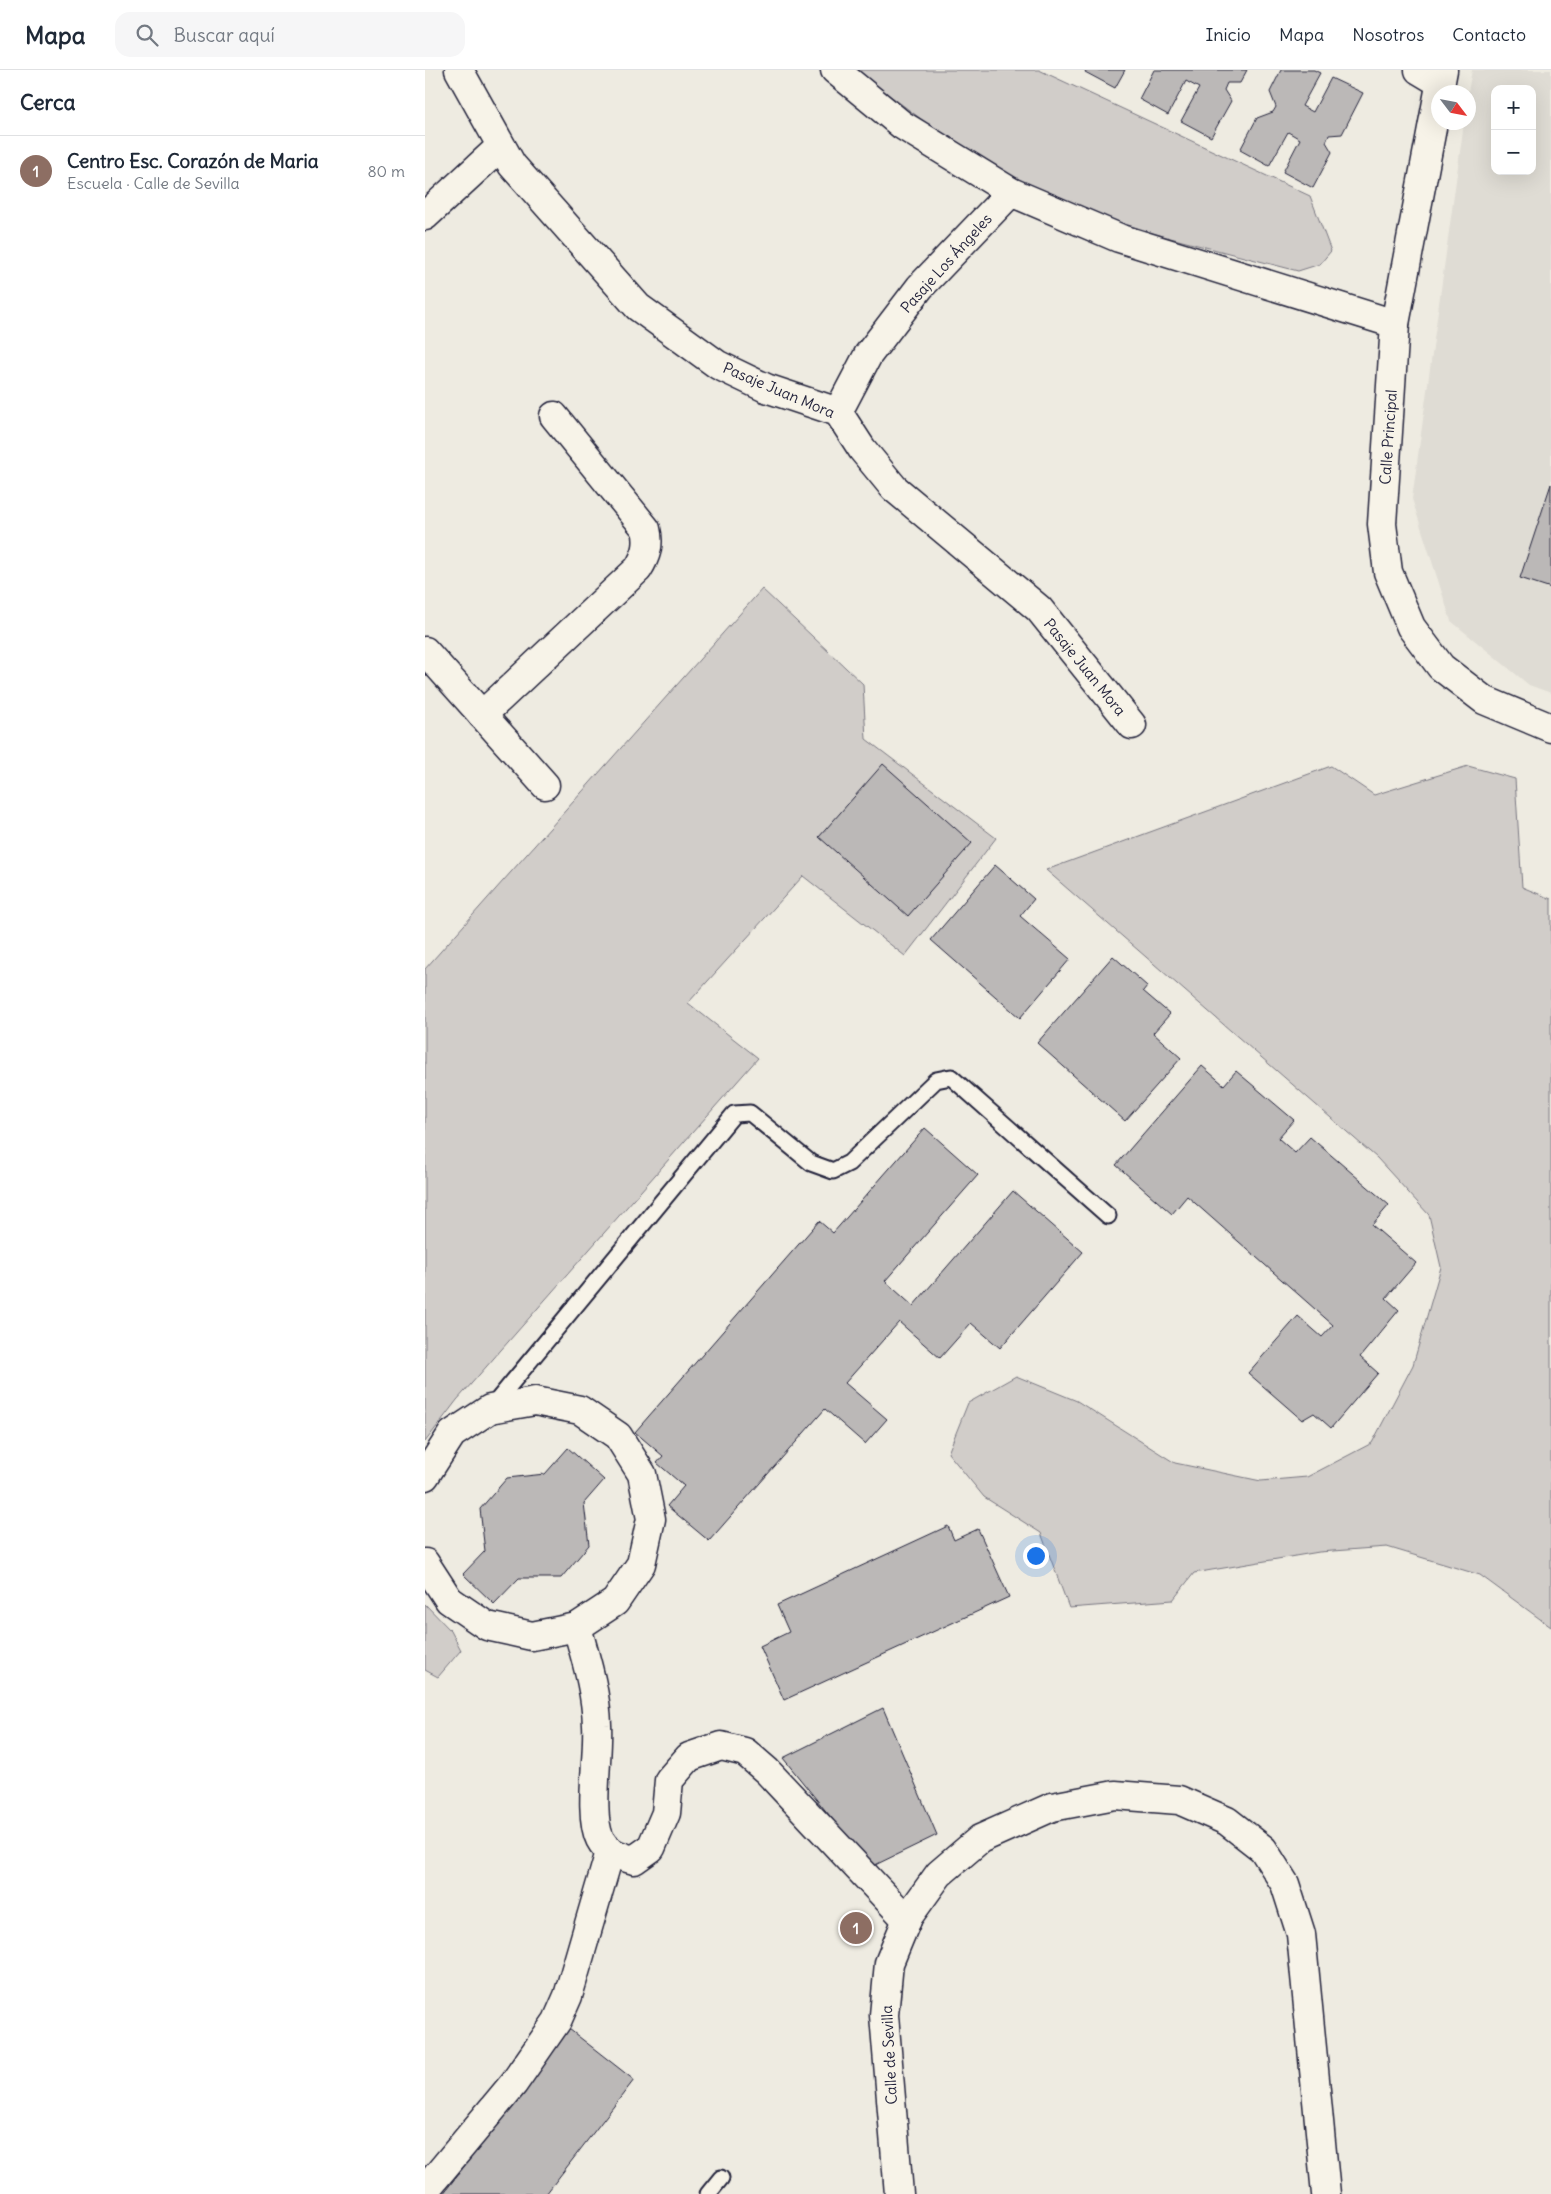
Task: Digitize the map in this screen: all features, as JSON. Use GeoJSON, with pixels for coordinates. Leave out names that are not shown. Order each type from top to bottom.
{"type":"FeatureCollection","features":[{"type":"Feature","properties":{"kind":"street","name":"Pasaje Juan Mora"},"geometry":{"type":"LineString","coordinates":[[459,70],[500,147],[512,165],[638,307],[718,365],[766,388],[838,412],[862,449],[894,488],[1039,609],[1132,724]]}},
{"type":"Feature","properties":{"kind":"street"},"geometry":{"type":"LineString","coordinates":[[835,70],[902,125],[1011,192],[1119,238],[1395,324]]}},
{"type":"Feature","properties":{"kind":"street","name":"Calle Principal"},"geometry":{"type":"LineString","coordinates":[[1434,74],[1395,324],[1382,524],[1388,572],[1411,627],[1441,667],[1484,700],[1551,728]]}},
{"type":"Feature","properties":{"kind":"street"},"geometry":{"type":"LineString","coordinates":[[425,216],[500,147]]}},
{"type":"Feature","properties":{"kind":"street","name":"Pasaje Los Ángeles"},"geometry":{"type":"LineString","coordinates":[[838,412],[868,355],[920,287],[1011,192]]}},
{"type":"Feature","properties":{"kind":"street"},"geometry":{"type":"LineString","coordinates":[[482,715],[638,569],[647,554],[648,539],[646,529],[554,416]]}},
{"type":"Feature","properties":{"kind":"street"},"geometry":{"type":"LineString","coordinates":[[425,651],[545,785]]}},
{"type":"Feature","properties":{"kind":"street"},"geometry":{"type":"LineString","coordinates":[[425,1476],[452,1434],[490,1409],[535,1401],[580,1410],[618,1436],[642,1474],[651,1519],[641,1564],[615,1602],[577,1627],[532,1636],[487,1626],[449,1600],[425,1563]]}},
{"type":"Feature","properties":{"kind":"street"},"geometry":{"type":"LineString","coordinates":[[577,1627],[595,1693],[597,1758],[593,1808],[599,1838],[610,1852],[634,1860],[651,1848],[666,1813],[669,1780],[689,1757],[721,1746],[745,1752],[767,1771],[907,1920]]}},
{"type":"Feature","properties":{"kind":"street","name":"Calle de Sevilla"},"geometry":{"type":"LineString","coordinates":[[899,2194],[884,2015],[889,1963],[907,1920],[939,1874],[979,1839],[1052,1807],[1115,1795],[1179,1800],[1227,1821],[1263,1849],[1285,1884],[1301,1934],[1326,2194]]}},
{"type":"Feature","properties":{"kind":"street"},"geometry":{"type":"LineString","coordinates":[[425,2190],[514,2083],[557,2021],[568,1996],[610,1852]]}},
{"type":"Feature","properties":{"kind":"lane"},"geometry":{"type":"LineString","coordinates":[[490,1409],[734,1114],[751,1113],[811,1163],[833,1171],[849,1163],[936,1080],[951,1077],[1107,1216]]}},
{"type":"Feature","properties":{"kind":"lane"},"geometry":{"type":"LineString","coordinates":[[708,2194],[721,2178]]}},
{"type":"Feature","properties":{"kind":"shaded area"},"geometry":{"type":"Polygon","coordinates":[[[856,70],[1039,70],[1310,196],[1331,251],[1320,264],[1298,271],[1128,227],[990,171],[856,70]]]}},
{"type":"Feature","properties":{"kind":"shaded area"},"geometry":{"type":"Polygon","coordinates":[[[1472,70],[1551,70],[1551,693],[1529,685],[1451,621],[1412,499],[1463,130],[1476,130],[1476,85],[1469,85],[1472,70]]]}},
{"type":"Feature","properties":{"kind":"shaded area"},"geometry":{"type":"Polygon","coordinates":[[[762,589],[863,684],[866,739],[996,838],[905,956],[803,876],[688,1003],[758,1058],[457,1400],[425,1442],[425,969],[762,589]]]}},
{"type":"Feature","properties":{"kind":"shaded area"},"geometry":{"type":"Polygon","coordinates":[[[1331,766],[1374,795],[1468,766],[1515,779],[1522,887],[1551,899],[1551,1627],[1480,1575],[1387,1547],[1319,1552],[1194,1573],[1173,1600],[1069,1608],[1041,1533],[984,1497],[948,1453],[968,1403],[1016,1376],[1077,1401],[1175,1463],[1261,1481],[1307,1477],[1372,1443],[1413,1365],[1441,1267],[1429,1215],[1377,1158],[1046,870],[1331,766]]]}},
{"type":"Feature","properties":{"kind":"shaded area"},"geometry":{"type":"Polygon","coordinates":[[[425,1604],[451,1631],[461,1650],[438,1677],[425,1670],[425,1604]]]}},
{"type":"Feature","properties":{"kind":"building"},"geometry":{"type":"Polygon","coordinates":[[[1086,70],[1125,70],[1115,88],[1085,72],[1086,70]]]}},
{"type":"Feature","properties":{"kind":"building"},"geometry":{"type":"Polygon","coordinates":[[[1154,70],[1247,70],[1240,83],[1227,83],[1224,90],[1231,101],[1211,137],[1181,121],[1199,88],[1186,81],[1168,115],[1139,99],[1154,70]]]}},
{"type":"Feature","properties":{"kind":"building"},"geometry":{"type":"Polygon","coordinates":[[[1281,70],[1314,70],[1320,73],[1302,106],[1313,112],[1331,78],[1363,93],[1342,134],[1329,135],[1326,142],[1332,152],[1313,188],[1283,172],[1300,139],[1288,132],[1269,166],[1240,150],[1257,118],[1273,112],[1276,107],[1270,92],[1281,70]]]}},
{"type":"Feature","properties":{"kind":"building"},"geometry":{"type":"Polygon","coordinates":[[[1551,484],[1551,588],[1520,578],[1551,484]]]}},
{"type":"Feature","properties":{"kind":"building"},"geometry":{"type":"Polygon","coordinates":[[[883,764],[972,843],[908,916],[819,837],[883,764]]]}},
{"type":"Feature","properties":{"kind":"building"},"geometry":{"type":"Polygon","coordinates":[[[995,865],[1034,899],[1020,916],[1070,959],[1020,1018],[931,940],[995,865]]]}},
{"type":"Feature","properties":{"kind":"building"},"geometry":{"type":"Polygon","coordinates":[[[1113,956],[1147,986],[1143,991],[1170,1014],[1153,1033],[1181,1058],[1125,1121],[1037,1043],[1113,956]]]}},
{"type":"Feature","properties":{"kind":"building"},"geometry":{"type":"Polygon","coordinates":[[[1202,1066],[1224,1085],[1236,1071],[1294,1120],[1278,1138],[1295,1153],[1310,1137],[1389,1205],[1372,1225],[1416,1263],[1386,1298],[1399,1310],[1360,1357],[1378,1373],[1331,1428],[1314,1413],[1302,1420],[1248,1373],[1298,1316],[1322,1337],[1333,1325],[1187,1196],[1172,1214],[1116,1165],[1202,1066]]]}},
{"type":"Feature","properties":{"kind":"building"},"geometry":{"type":"Polygon","coordinates":[[[925,1128],[978,1175],[885,1281],[913,1306],[1013,1191],[1083,1252],[1000,1348],[971,1323],[940,1358],[899,1322],[845,1383],[887,1419],[865,1444],[825,1409],[709,1541],[667,1506],[684,1486],[657,1463],[663,1456],[635,1432],[819,1221],[833,1233],[925,1128]]]}},
{"type":"Feature","properties":{"kind":"building"},"geometry":{"type":"Polygon","coordinates":[[[568,1448],[604,1480],[584,1503],[589,1545],[561,1578],[519,1578],[494,1604],[463,1574],[485,1551],[480,1509],[507,1478],[545,1474],[568,1448]]]}},
{"type":"Feature","properties":{"kind":"building"},"geometry":{"type":"Polygon","coordinates":[[[948,1526],[954,1540],[978,1529],[1009,1597],[784,1700],[760,1646],[789,1632],[777,1605],[948,1526]]]}},
{"type":"Feature","properties":{"kind":"building"},"geometry":{"type":"Polygon","coordinates":[[[883,1708],[937,1835],[871,1867],[783,1758],[883,1708]]]}},
{"type":"Feature","properties":{"kind":"building"},"geometry":{"type":"Polygon","coordinates":[[[569,2029],[634,2080],[546,2194],[443,2194],[569,2029]]]}},
{"type":"Feature","properties":{"kind":"place","name":"Centro Esc. Corazón de Maria"},"geometry":{"type":"Point","coordinates":[856,1928]}}]}
